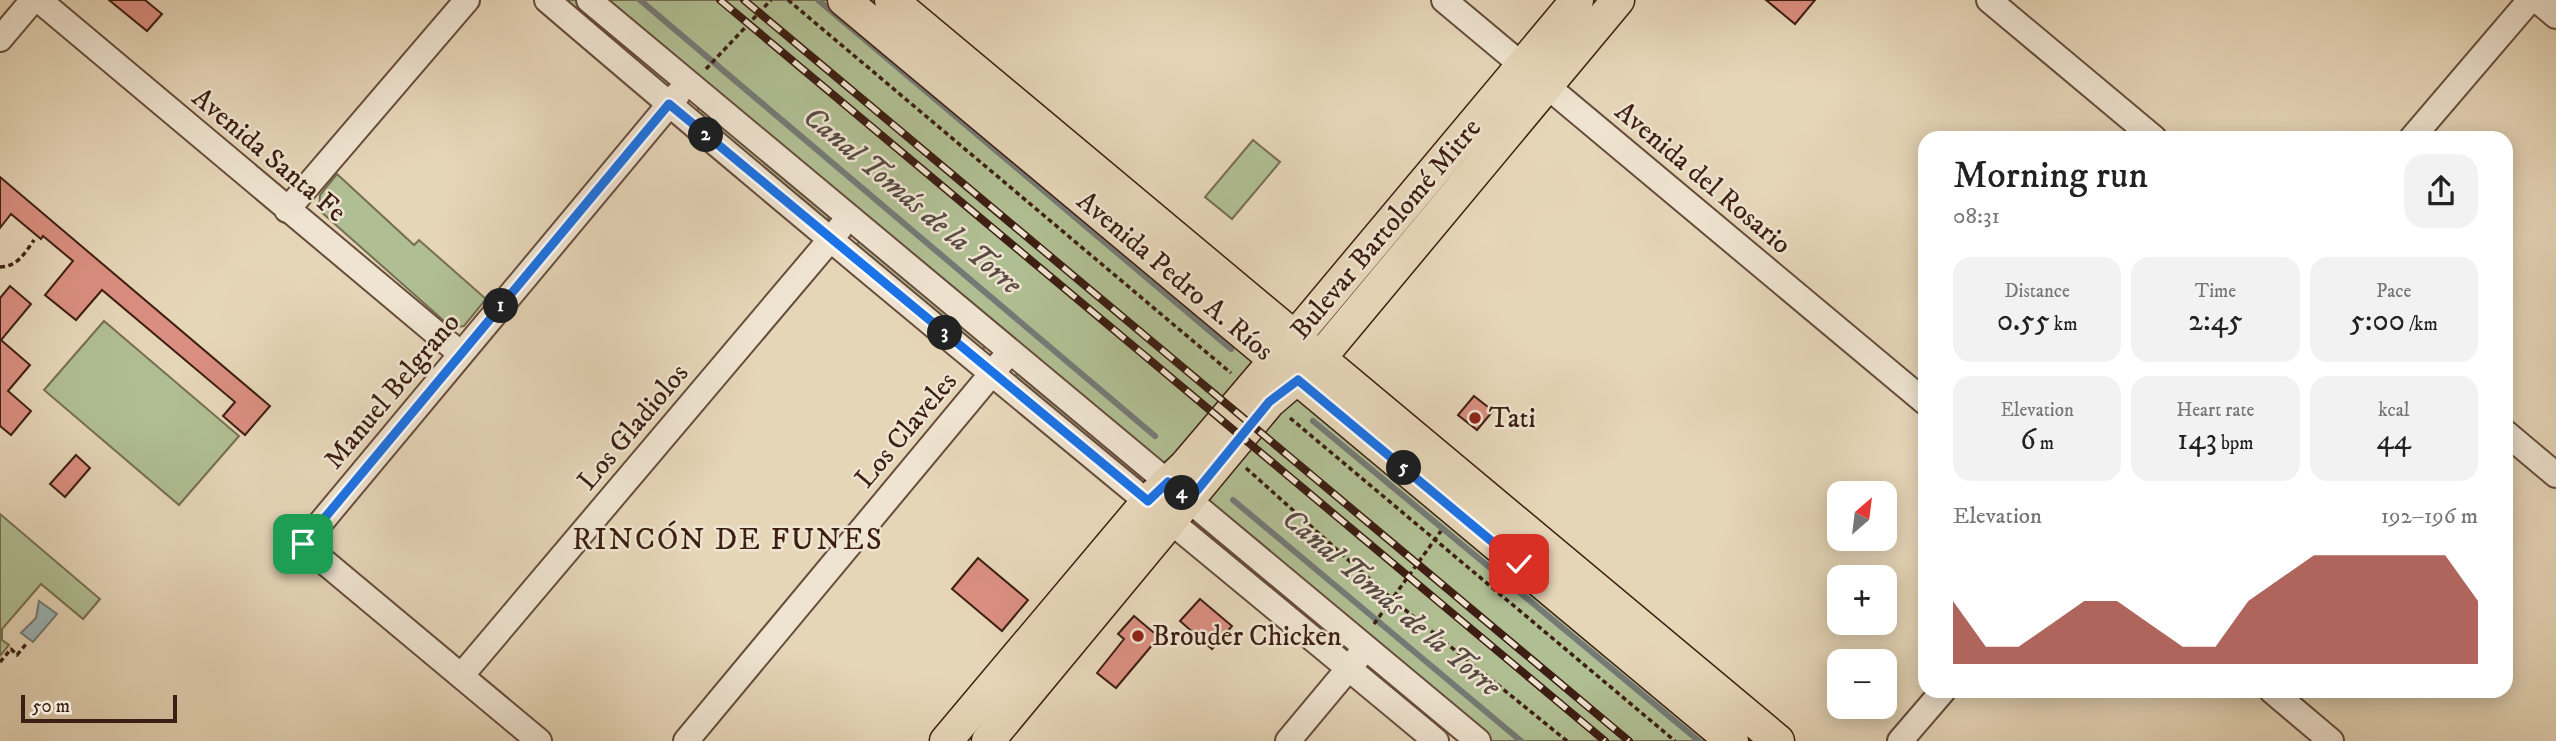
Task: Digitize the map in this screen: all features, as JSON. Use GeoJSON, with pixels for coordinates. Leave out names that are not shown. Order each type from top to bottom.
{"type":"FeatureCollection","features":[{"type":"Feature","properties":{"kind":"main road","name":"Avenida Pedro A. Ríos"},"geometry":{"type":"LineString","coordinates":[[844,0],[1778,741]]}},
{"type":"Feature","properties":{"kind":"main road","name":"Avenida Pedro A. Ríos"},"geometry":{"type":"LineString","coordinates":[[891,0],[1732,741]]}},
{"type":"Feature","properties":{"kind":"main road","name":"Bulevar Bartolomé Mitre"},"geometry":{"type":"LineString","coordinates":[[946,741],[1170,501],[1228,452],[1269,402],[1296,359],[1522,66],[1577,0]]}},
{"type":"Feature","properties":{"kind":"main road","name":"Bulevar Bartolomé Mitre"},"geometry":{"type":"LineString","coordinates":[[988,741],[1170,501],[1185,466],[1296,359],[1546,86],[1618,0]]}},
{"type":"Feature","properties":{"kind":"street"},"geometry":{"type":"LineString","coordinates":[[0,39],[33,0]]}},
{"type":"Feature","properties":{"kind":"street","name":"Avenida Santa Fe"},"geometry":{"type":"LineString","coordinates":[[39,0],[461,354]]}},
{"type":"Feature","properties":{"kind":"street"},"geometry":{"type":"LineString","coordinates":[[287,210],[467,0]]}},
{"type":"Feature","properties":{"kind":"street"},"geometry":{"type":"LineString","coordinates":[[547,0],[830,240],[993,372],[1170,501],[1369,638],[1478,741]]}},
{"type":"Feature","properties":{"kind":"street"},"geometry":{"type":"LineString","coordinates":[[589,0],[1010,351],[1349,669],[1436,741]]}},
{"type":"Feature","properties":{"kind":"street","name":"Avenida del Rosario"},"geometry":{"type":"LineString","coordinates":[[1444,0],[1918,396]]}},
{"type":"Feature","properties":{"kind":"street"},"geometry":{"type":"LineString","coordinates":[[1989,0],[2146,131]]}},
{"type":"Feature","properties":{"kind":"street"},"geometry":{"type":"LineString","coordinates":[[2418,131],[2530,0]]}},
{"type":"Feature","properties":{"kind":"street"},"geometry":{"type":"LineString","coordinates":[[2537,0],[2556,16]]}},
{"type":"Feature","properties":{"kind":"street","name":"Manuel Belgrano"},"geometry":{"type":"LineString","coordinates":[[461,676],[303,544],[687,83]]}},
{"type":"Feature","properties":{"kind":"street","name":"Los Gladiolos"},"geometry":{"type":"LineString","coordinates":[[461,676],[849,216]]}},
{"type":"Feature","properties":{"kind":"street","name":"Los Claveles"},"geometry":{"type":"LineString","coordinates":[[686,741],[1010,351]]}},
{"type":"Feature","properties":{"kind":"street"},"geometry":{"type":"LineString","coordinates":[[2513,439],[2556,475]]}},
{"type":"Feature","properties":{"kind":"street"},"geometry":{"type":"LineString","coordinates":[[1288,741],[1349,669],[1369,638]]}},
{"type":"Feature","properties":{"kind":"street"},"geometry":{"type":"LineString","coordinates":[[461,676],[539,741]]}},
{"type":"Feature","properties":{"kind":"street"},"geometry":{"type":"LineString","coordinates":[[1900,741],[1937,698]]}},
{"type":"Feature","properties":{"kind":"street"},"geometry":{"type":"LineString","coordinates":[[2280,698],[2331,741]]}},
{"type":"Feature","properties":{"kind":"path"},"geometry":{"type":"LineString","coordinates":[[708,67],[771,0]]}},
{"type":"Feature","properties":{"kind":"path"},"geometry":{"type":"LineString","coordinates":[[0,267],[19,260],[34,240]]}},
{"type":"Feature","properties":{"kind":"path"},"geometry":{"type":"LineString","coordinates":[[1228,452],[1393,600],[1567,741]]}},
{"type":"Feature","properties":{"kind":"path"},"geometry":{"type":"LineString","coordinates":[[1369,638],[1384,612],[1442,530]]}},
{"type":"Feature","properties":{"kind":"path"},"geometry":{"type":"LineString","coordinates":[[0,662],[11,649],[17,655],[27,643]]}},
{"type":"Feature","properties":{"kind":"green space"},"geometry":{"type":"Polygon","coordinates":[[[558,0],[582,0],[669,82],[666,86],[558,0]]]}},
{"type":"Feature","properties":{"kind":"green space"},"geometry":{"type":"Polygon","coordinates":[[[589,0],[891,0],[1778,741],[1478,741],[589,0]]]}},
{"type":"Feature","properties":{"kind":"green space"},"geometry":{"type":"Polygon","coordinates":[[[699,106],[830,214],[828,219],[823,221],[696,114],[699,106]]]}},
{"type":"Feature","properties":{"kind":"green space"},"geometry":{"type":"Polygon","coordinates":[[[1253,140],[1280,162],[1232,219],[1205,197],[1253,140]]]}},
{"type":"Feature","properties":{"kind":"green space"},"geometry":{"type":"Polygon","coordinates":[[[337,174],[414,245],[419,240],[486,299],[464,326],[452,328],[319,210],[320,195],[337,174]]]}},
{"type":"Feature","properties":{"kind":"green space"},"geometry":{"type":"Polygon","coordinates":[[[860,241],[986,344],[983,350],[976,349],[856,245],[860,241]]]}},
{"type":"Feature","properties":{"kind":"green space"},"geometry":{"type":"Polygon","coordinates":[[[104,321],[239,436],[179,505],[44,390],[104,321]]]}},
{"type":"Feature","properties":{"kind":"green space"},"geometry":{"type":"Polygon","coordinates":[[[1018,372],[1143,474],[1138,479],[1014,378],[1018,372]]]}},
{"type":"Feature","properties":{"kind":"green space"},"geometry":{"type":"Polygon","coordinates":[[[0,514],[100,599],[83,619],[41,584],[2,629],[2,640],[9,645],[0,656],[0,514]]]}},
{"type":"Feature","properties":{"kind":"green space"},"geometry":{"type":"Polygon","coordinates":[[[1201,523],[1350,647],[1346,653],[1197,533],[1197,527],[1201,523]]]}},
{"type":"Feature","properties":{"kind":"water"},"geometry":{"type":"Polygon","coordinates":[[[39,601],[57,614],[33,642],[21,633],[36,618],[39,601]]]}},
{"type":"Feature","properties":{"kind":"building"},"geometry":{"type":"Polygon","coordinates":[[[109,0],[145,0],[162,14],[147,31],[109,0]]]}},
{"type":"Feature","properties":{"kind":"building"},"geometry":{"type":"Polygon","coordinates":[[[1766,0],[1815,0],[1795,24],[1766,0]]]}},
{"type":"Feature","properties":{"kind":"building"},"geometry":{"type":"Polygon","coordinates":[[[0,177],[270,406],[245,435],[223,416],[235,402],[102,290],[76,320],[45,295],[73,261],[11,214],[0,228],[0,177]]]}},
{"type":"Feature","properties":{"kind":"building"},"geometry":{"type":"Polygon","coordinates":[[[10,286],[31,304],[1,340],[30,365],[8,391],[31,411],[11,435],[0,426],[0,298],[10,286]]]}},
{"type":"Feature","properties":{"kind":"building","name":"Tati"},"geometry":{"type":"Polygon","coordinates":[[[1474,396],[1493,411],[1477,430],[1458,415],[1474,396]]]}},
{"type":"Feature","properties":{"kind":"building"},"geometry":{"type":"Polygon","coordinates":[[[76,455],[90,468],[65,497],[50,484],[76,455]]]}},
{"type":"Feature","properties":{"kind":"building"},"geometry":{"type":"Polygon","coordinates":[[[978,558],[1028,600],[1002,631],[952,589],[978,558]]]}},
{"type":"Feature","properties":{"kind":"building"},"geometry":{"type":"Polygon","coordinates":[[[1200,599],[1232,626],[1212,649],[1180,621],[1200,599]]]}},
{"type":"Feature","properties":{"kind":"building"},"geometry":{"type":"Polygon","coordinates":[[[1134,616],[1159,637],[1116,688],[1097,673],[1124,639],[1118,634],[1134,616]]]}},
{"type":"Feature","properties":{"kind":"waterway","name":"Canal Tomás de la Torre"},"geometry":{"type":"LineString","coordinates":[[640,0],[1155,436]]}},
{"type":"Feature","properties":{"kind":"waterway"},"geometry":{"type":"LineString","coordinates":[[818,0],[1231,349]]}},
{"type":"Feature","properties":{"kind":"waterway"},"geometry":{"type":"LineString","coordinates":[[1313,421],[1699,741]]}},
{"type":"Feature","properties":{"kind":"waterway","name":"Canal Tomás de la Torre"},"geometry":{"type":"LineString","coordinates":[[1233,500],[1521,741]]}},
{"type":"Feature","properties":{"kind":"railway"},"geometry":{"type":"LineString","coordinates":[[720,0],[1605,741]]}},
{"type":"Feature","properties":{"kind":"railway"},"geometry":{"type":"LineString","coordinates":[[744,0],[1629,741]]}},
{"type":"Feature","properties":{"kind":"place","name":"Tati"},"geometry":{"type":"Point","coordinates":[1475,418]}},
{"type":"Feature","properties":{"kind":"place","name":"Brouder Chicken"},"geometry":{"type":"Point","coordinates":[1138,636]}},
{"type":"Feature","properties":{"kind":"district","name":"RINCÓN DE FUNES"},"geometry":{"type":"Point","coordinates":[728,540]}},
{"type":"Feature","properties":{"kind":"route"},"geometry":{"type":"LineString","coordinates":[[303,544],[669,104],[1148,501],[1168,482],[1190,499],[1269,402],[1298,380],[1519,564]]}}]}
